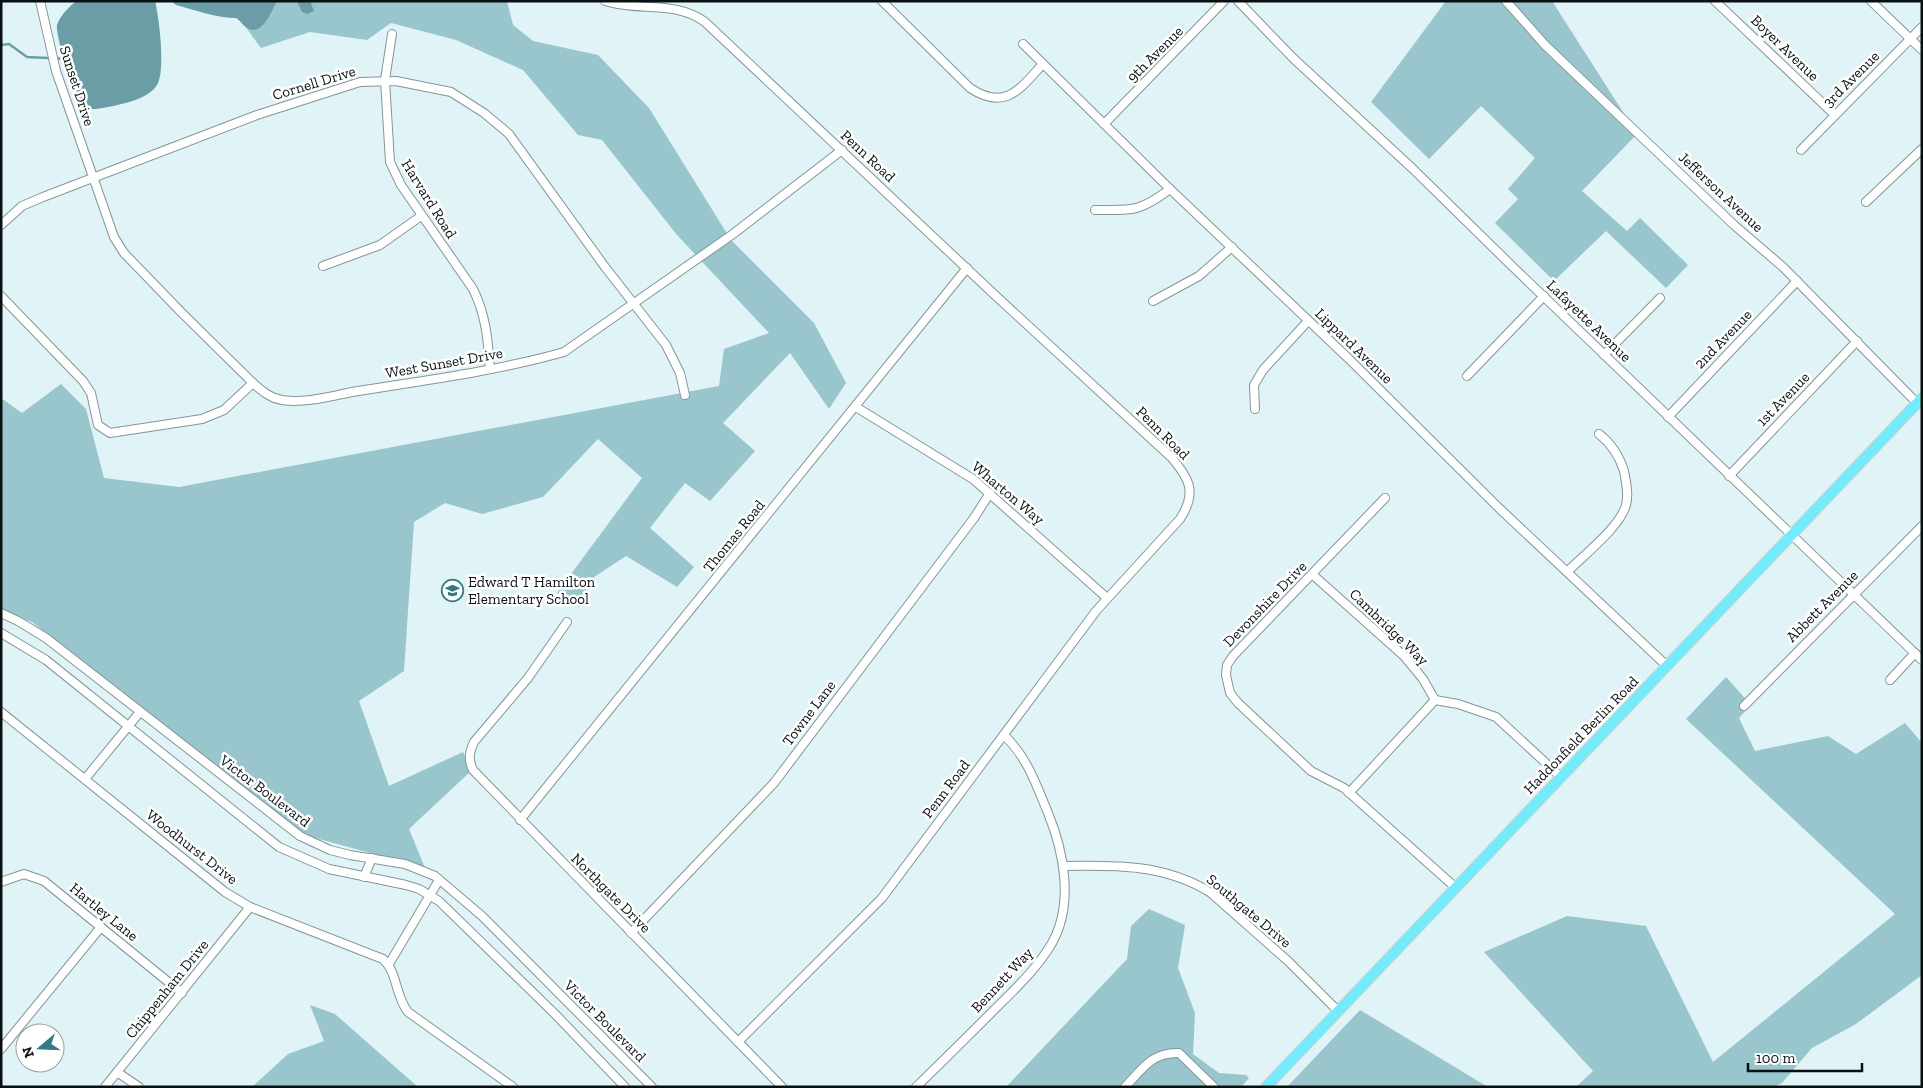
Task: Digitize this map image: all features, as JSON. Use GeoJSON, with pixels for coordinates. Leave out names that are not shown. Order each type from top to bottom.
{"type":"FeatureCollection","features":[{"type":"Feature","properties":{"kind":"main road","name":"Haddonfield Berlin Road"},"geometry":{"type":"LineString","coordinates":[[1266,1087],[1919,400]]}},
{"type":"Feature","properties":{"kind":"street","name":"Sunset Drive"},"geometry":{"type":"LineString","coordinates":[[40,1],[56,71],[93,178]]}},
{"type":"Feature","properties":{"kind":"street","name":"Penn Road"},"geometry":{"type":"LineString","coordinates":[[606,1],[621,5],[661,6],[700,18],[1170,457],[1182,470],[1191,490],[1190,501],[1180,519],[1107,598],[882,898],[738,1042]]}},
{"type":"Feature","properties":{"kind":"street"},"geometry":{"type":"LineString","coordinates":[[882,1],[970,88],[984,97],[1006,98],[1023,86],[1042,65]]}},
{"type":"Feature","properties":{"kind":"street","name":"9th Avenue"},"geometry":{"type":"LineString","coordinates":[[1104,124],[1224,1]]}},
{"type":"Feature","properties":{"kind":"street","name":"Lafayette Avenue"},"geometry":{"type":"LineString","coordinates":[[1238,1],[1294,58],[1412,168],[1922,660]]}},
{"type":"Feature","properties":{"kind":"street","name":"Jefferson Avenue"},"geometry":{"type":"LineString","coordinates":[[1506,1],[1545,45],[1734,225],[1797,281],[1919,400]]}},
{"type":"Feature","properties":{"kind":"street","name":"Boyer Avenue"},"geometry":{"type":"LineString","coordinates":[[1715,1],[1835,115]]}},
{"type":"Feature","properties":{"kind":"street"},"geometry":{"type":"LineString","coordinates":[[1871,1],[1922,50]]}},
{"type":"Feature","properties":{"kind":"street","name":"3rd Avenue"},"geometry":{"type":"LineString","coordinates":[[1800,150],[1922,27]]}},
{"type":"Feature","properties":{"kind":"street","name":"Harvard Road"},"geometry":{"type":"LineString","coordinates":[[392,34],[386,80],[390,162],[401,186],[473,289],[480,304],[487,330],[490,369]]}},
{"type":"Feature","properties":{"kind":"street","name":"Lippard Avenue"},"geometry":{"type":"LineString","coordinates":[[1023,44],[1042,65],[1232,247],[1500,509],[1667,666]]}},
{"type":"Feature","properties":{"kind":"street","name":"Cornell Drive"},"geometry":{"type":"LineString","coordinates":[[1,225],[22,206],[257,115],[360,82],[386,80],[425,85],[451,92],[501,126],[675,360],[685,395]]}},
{"type":"Feature","properties":{"kind":"street"},"geometry":{"type":"LineString","coordinates":[[1866,202],[1922,149]]}},
{"type":"Feature","properties":{"kind":"street","name":"West Sunset Drive"},"geometry":{"type":"LineString","coordinates":[[93,178],[114,237],[124,253],[253,383],[275,398],[293,401],[490,369],[564,352],[733,234],[842,150]]}},
{"type":"Feature","properties":{"kind":"street"},"geometry":{"type":"LineString","coordinates":[[1095,210],[1136,210],[1151,203],[1170,189]]}},
{"type":"Feature","properties":{"kind":"street"},"geometry":{"type":"LineString","coordinates":[[322,266],[380,245],[422,216]]}},
{"type":"Feature","properties":{"kind":"street"},"geometry":{"type":"LineString","coordinates":[[1153,301],[1199,276],[1232,247]]}},
{"type":"Feature","properties":{"kind":"street","name":"Thomas Road"},"geometry":{"type":"LineString","coordinates":[[520,820],[967,268]]}},
{"type":"Feature","properties":{"kind":"street","name":"2nd Avenue"},"geometry":{"type":"LineString","coordinates":[[1668,417],[1797,281]]}},
{"type":"Feature","properties":{"kind":"street"},"geometry":{"type":"LineString","coordinates":[[1,296],[83,380],[91,394],[98,425],[106,432],[116,433],[202,419],[224,410],[253,383]]}},
{"type":"Feature","properties":{"kind":"street"},"geometry":{"type":"LineString","coordinates":[[1467,376],[1544,296]]}},
{"type":"Feature","properties":{"kind":"street"},"geometry":{"type":"LineString","coordinates":[[1604,355],[1660,298]]}},
{"type":"Feature","properties":{"kind":"street"},"geometry":{"type":"LineString","coordinates":[[1255,409],[1254,386],[1263,370],[1308,321]]}},
{"type":"Feature","properties":{"kind":"street","name":"1st Avenue"},"geometry":{"type":"LineString","coordinates":[[1730,476],[1857,341]]}},
{"type":"Feature","properties":{"kind":"street","name":"Wharton Way"},"geometry":{"type":"LineString","coordinates":[[856,407],[973,479],[1107,598]]}},
{"type":"Feature","properties":{"kind":"street"},"geometry":{"type":"LineString","coordinates":[[1568,572],[1617,521],[1626,504],[1626,479],[1622,464],[1610,443],[1598,434]]}},
{"type":"Feature","properties":{"kind":"street","name":"Towne Lane"},"geometry":{"type":"LineString","coordinates":[[631,933],[774,782],[974,518],[990,493]]}},
{"type":"Feature","properties":{"kind":"street","name":"Devonshire Drive"},"geometry":{"type":"LineString","coordinates":[[1385,498],[1313,575],[1232,656],[1227,665],[1228,687],[1238,703],[1312,771],[1349,793],[1456,888]]}},
{"type":"Feature","properties":{"kind":"street","name":"Abbett Avenue"},"geometry":{"type":"LineString","coordinates":[[1744,706],[1922,526]]}},
{"type":"Feature","properties":{"kind":"street","name":"Cambridge Way"},"geometry":{"type":"LineString","coordinates":[[1313,575],[1404,656],[1423,679],[1435,700]]}},
{"type":"Feature","properties":{"kind":"street","name":"Victor Boulevard"},"geometry":{"type":"LineString","coordinates":[[1,613],[18,620],[46,638],[294,832],[330,850],[419,868],[440,880],[482,916],[652,1087]]}},
{"type":"Feature","properties":{"kind":"street","name":"Northgate Drive"},"geometry":{"type":"LineString","coordinates":[[567,622],[528,678],[474,742],[469,752],[469,760],[479,779],[782,1087]]}},
{"type":"Feature","properties":{"kind":"street","name":"Victor Boulevard"},"geometry":{"type":"LineString","coordinates":[[1,633],[46,660],[279,847],[304,860],[329,869],[406,885],[430,895],[450,910],[555,1014],[625,1087]]}},
{"type":"Feature","properties":{"kind":"street"},"geometry":{"type":"LineString","coordinates":[[1890,680],[1915,653]]}},
{"type":"Feature","properties":{"kind":"street"},"geometry":{"type":"LineString","coordinates":[[1349,793],[1435,700],[1458,704],[1496,717],[1561,777]]}},
{"type":"Feature","properties":{"kind":"street","name":"Woodhurst Drive"},"geometry":{"type":"LineString","coordinates":[[1,712],[205,877],[250,907],[372,953],[389,964]]}},
{"type":"Feature","properties":{"kind":"street"},"geometry":{"type":"LineString","coordinates":[[85,779],[140,712]]}},
{"type":"Feature","properties":{"kind":"street","name":"Bennett Way"},"geometry":{"type":"LineString","coordinates":[[916,1087],[1025,979],[1053,942],[1059,925],[1064,893],[1064,866],[1052,821],[1027,762],[1016,745],[1004,734]]}},
{"type":"Feature","properties":{"kind":"street"},"geometry":{"type":"LineString","coordinates":[[364,877],[372,858]]}},
{"type":"Feature","properties":{"kind":"street","name":"Southgate Drive"},"geometry":{"type":"LineString","coordinates":[[1064,866],[1145,868],[1180,876],[1200,886],[1288,961],[1338,1011]]}},
{"type":"Feature","properties":{"kind":"street","name":"Hartley Lane"},"geometry":{"type":"LineString","coordinates":[[2,880],[24,874],[44,881],[182,993]]}},
{"type":"Feature","properties":{"kind":"street"},"geometry":{"type":"LineString","coordinates":[[440,880],[389,964],[393,972],[398,994],[408,1012],[513,1087]]}},
{"type":"Feature","properties":{"kind":"street","name":"Chippenham Drive"},"geometry":{"type":"LineString","coordinates":[[105,1087],[250,907]]}},
{"type":"Feature","properties":{"kind":"street"},"geometry":{"type":"LineString","coordinates":[[1,1049],[101,927]]}},
{"type":"Feature","properties":{"kind":"street"},"geometry":{"type":"LineString","coordinates":[[1125,1087],[1151,1060],[1165,1052],[1179,1053],[1214,1087]]}},
{"type":"Feature","properties":{"kind":"street"},"geometry":{"type":"LineString","coordinates":[[117,1072],[139,1087]]}},
{"type":"Feature","properties":{"kind":"shaded area"},"geometry":{"type":"Polygon","coordinates":[[[77,1],[155,1],[160,31],[161,68],[160,78],[153,90],[143,97],[105,108],[92,109],[80,106],[66,66],[57,30],[60,18],[77,1]]]}},
{"type":"Feature","properties":{"kind":"shaded area"},"geometry":{"type":"Polygon","coordinates":[[[171,1],[277,1],[263,25],[254,30],[247,28],[236,18],[221,17],[176,5],[171,1]]]}},
{"type":"Feature","properties":{"kind":"shaded area"},"geometry":{"type":"Polygon","coordinates":[[[255,1],[507,1],[513,25],[533,41],[598,55],[649,108],[731,240],[814,323],[846,383],[829,409],[790,353],[723,423],[755,451],[710,501],[685,483],[650,528],[694,567],[677,587],[626,556],[594,577],[580,607],[557,593],[642,478],[598,439],[543,497],[482,514],[445,503],[414,522],[404,671],[359,701],[389,786],[463,752],[471,771],[409,829],[425,868],[297,833],[32,622],[1,611],[1,398],[22,413],[61,384],[86,409],[104,478],[179,487],[719,386],[724,349],[769,333],[677,235],[602,140],[578,135],[523,70],[456,40],[391,23],[367,40],[310,32],[261,48],[245,26],[255,1]]]}},
{"type":"Feature","properties":{"kind":"shaded area"},"geometry":{"type":"Polygon","coordinates":[[[297,1],[310,1],[314,11],[307,14],[302,12],[297,1]]]}},
{"type":"Feature","properties":{"kind":"shaded area"},"geometry":{"type":"Polygon","coordinates":[[[1446,1],[1552,1],[1637,134],[1582,191],[1627,231],[1640,218],[1688,265],[1666,288],[1606,231],[1554,281],[1495,223],[1518,199],[1508,189],[1535,158],[1481,106],[1429,159],[1371,102],[1446,1]]]}},
{"type":"Feature","properties":{"kind":"shaded area"},"geometry":{"type":"Polygon","coordinates":[[[1726,677],[1751,705],[1739,718],[1755,751],[1828,736],[1856,754],[1905,723],[1922,743],[1922,975],[1856,1024],[1812,1048],[1782,1083],[1774,1087],[1576,1087],[1593,1071],[1484,952],[1567,916],[1646,926],[1713,1062],[1895,914],[1686,719],[1726,677]]]}},
{"type":"Feature","properties":{"kind":"shaded area"},"geometry":{"type":"Polygon","coordinates":[[[1149,909],[1185,925],[1178,968],[1195,1013],[1193,1054],[1219,1073],[1246,1075],[1249,1078],[1241,1087],[1006,1087],[1127,959],[1131,926],[1149,909]]]}},
{"type":"Feature","properties":{"kind":"shaded area"},"geometry":{"type":"Polygon","coordinates":[[[310,1005],[335,1014],[418,1087],[252,1087],[288,1054],[324,1041],[310,1005]]]}},
{"type":"Feature","properties":{"kind":"shaded area"},"geometry":{"type":"Polygon","coordinates":[[[1360,1010],[1488,1087],[1287,1087],[1360,1010]]]}},
{"type":"Feature","properties":{"kind":"waterway"},"geometry":{"type":"LineString","coordinates":[[1,45],[9,44],[27,57],[67,59]]}},
{"type":"Feature","properties":{"kind":"place","name":"Edward T Hamilton Elementary School"},"geometry":{"type":"Point","coordinates":[452,591]}}]}
